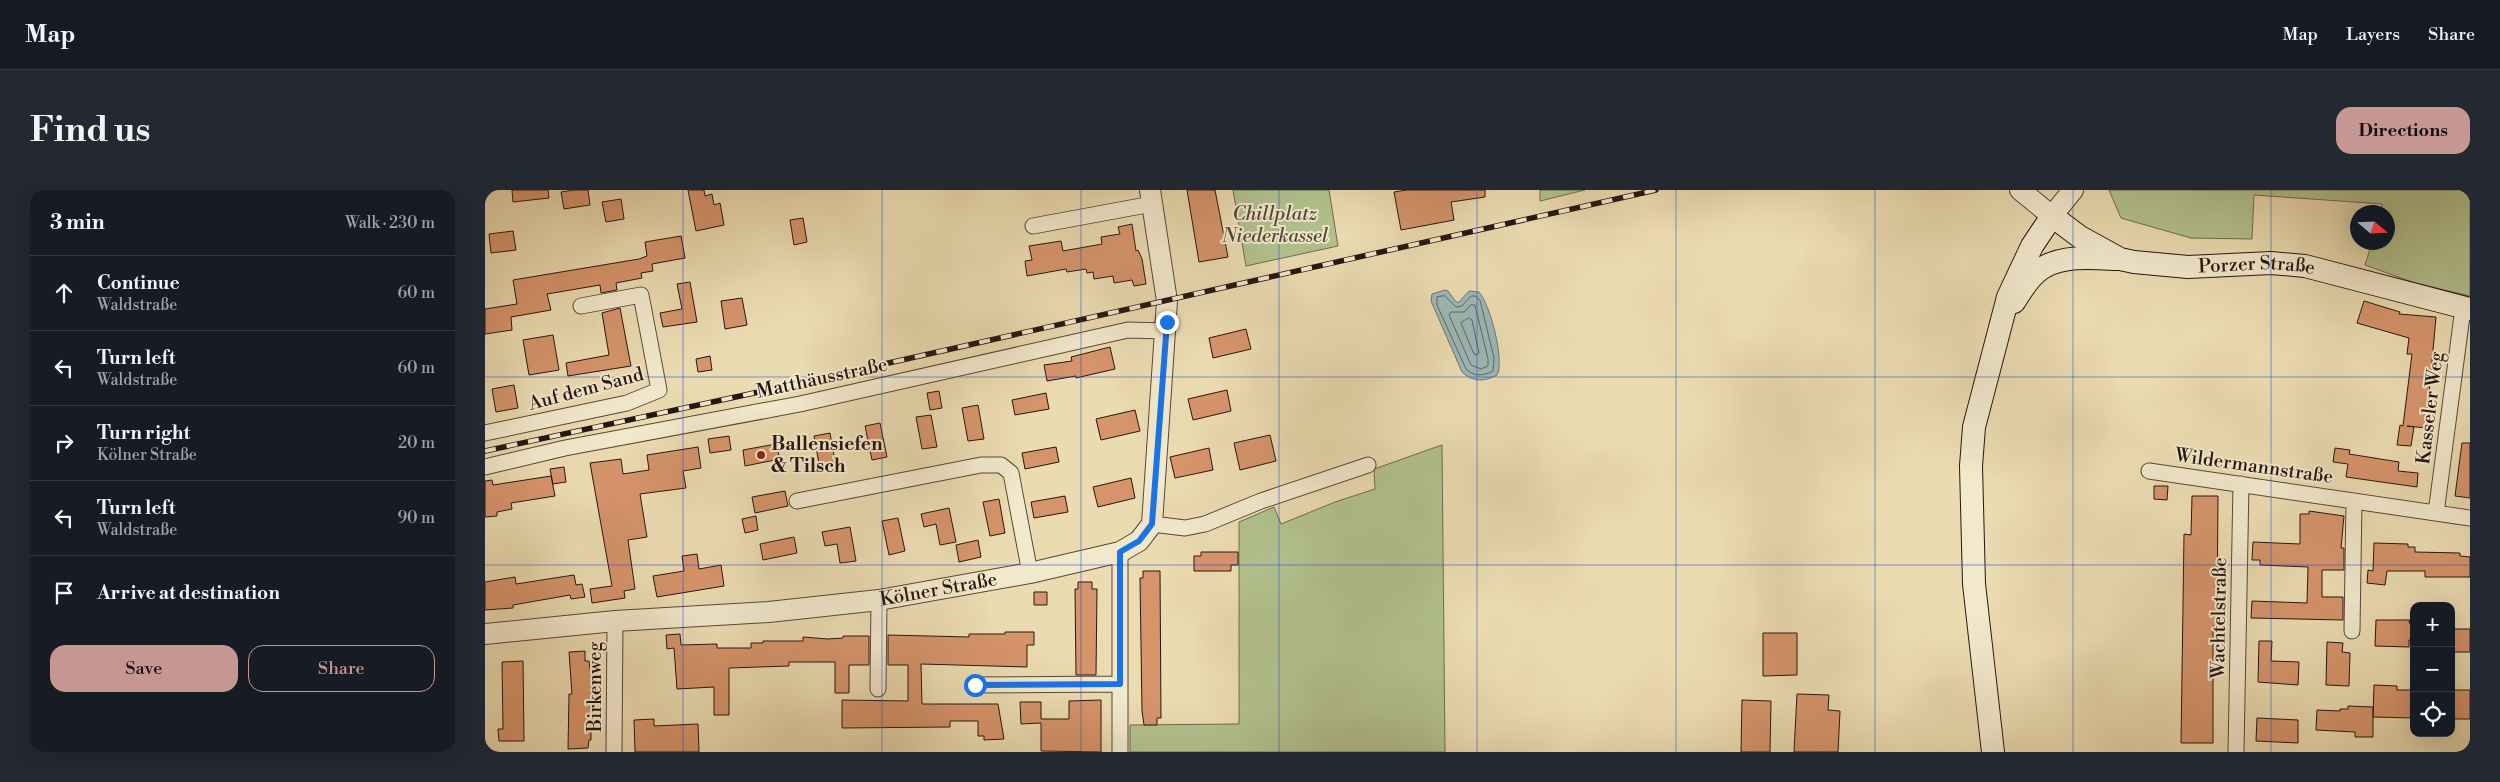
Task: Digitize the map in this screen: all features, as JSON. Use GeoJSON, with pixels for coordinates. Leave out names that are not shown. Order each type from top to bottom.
{"type":"FeatureCollection","features":[{"type":"Feature","properties":{"kind":"main road","name":"Porzer Straße"},"geometry":{"type":"LineString","coordinates":[[2052,216],[2080,237],[2120,258],[2188,267],[2271,262],[2305,266],[2369,281],[2466,309]]}},
{"type":"Feature","properties":{"kind":"main road"},"geometry":{"type":"LineString","coordinates":[[1993,752],[1974,584],[1971,466],[1974,427],[1999,326],[2017,273],[2052,216]]}},
{"type":"Feature","properties":{"kind":"main road"},"geometry":{"type":"LineString","coordinates":[[1999,326],[2029,281],[2044,267],[2077,258],[2120,258]]}},
{"type":"Feature","properties":{"kind":"street"},"geometry":{"type":"LineString","coordinates":[[2020,190],[2052,216],[2073,190]]}},
{"type":"Feature","properties":{"kind":"street"},"geometry":{"type":"LineString","coordinates":[[1033,226],[1151,197],[1167,300],[1152,524],[1185,528],[1205,524],[1261,501],[1368,465]]}},
{"type":"Feature","properties":{"kind":"street","name":"Auf dem Sand"},"geometry":{"type":"LineString","coordinates":[[485,433],[627,403],[659,390],[641,295],[581,306]]}},
{"type":"Feature","properties":{"kind":"street","name":"Kasseler Weg"},"geometry":{"type":"LineString","coordinates":[[2436,513],[2466,309]]}},
{"type":"Feature","properties":{"kind":"street","name":"Matthäusstraße"},"geometry":{"type":"LineString","coordinates":[[485,467],[565,448],[800,404],[1128,330],[1166,331]]}},
{"type":"Feature","properties":{"kind":"street"},"geometry":{"type":"LineString","coordinates":[[797,501],[981,466],[1001,465],[1011,473],[1030,573]]}},
{"type":"Feature","properties":{"kind":"street","name":"Wildermannstraße"},"geometry":{"type":"LineString","coordinates":[[2149,471],[2470,518]]}},
{"type":"Feature","properties":{"kind":"street","name":"Wachtelstraße"},"geometry":{"type":"LineString","coordinates":[[2236,752],[2241,484]]}},
{"type":"Feature","properties":{"kind":"street","name":"Wildermannstraße"},"geometry":{"type":"LineString","coordinates":[[2352,631],[2354,501]]}},
{"type":"Feature","properties":{"kind":"street","name":"Kölner Straße"},"geometry":{"type":"LineString","coordinates":[[485,634],[615,621],[769,612],[879,600],[1030,573],[1120,552],[1139,541],[1152,524]]}},
{"type":"Feature","properties":{"kind":"street"},"geometry":{"type":"LineString","coordinates":[[1120,552],[1121,752]]}},
{"type":"Feature","properties":{"kind":"street"},"geometry":{"type":"LineString","coordinates":[[878,689],[879,600]]}},
{"type":"Feature","properties":{"kind":"street","name":"Birkenweg"},"geometry":{"type":"LineString","coordinates":[[615,621],[615,752]]}},
{"type":"Feature","properties":{"kind":"street"},"geometry":{"type":"LineString","coordinates":[[975,685],[1120,684]]}},
{"type":"Feature","properties":{"kind":"green space","name":"Chillplatz Niederkassel"},"geometry":{"type":"Polygon","coordinates":[[[1233,190],[1329,190],[1338,246],[1246,266],[1233,190]]]}},
{"type":"Feature","properties":{"kind":"green space"},"geometry":{"type":"Polygon","coordinates":[[[1540,190],[1585,190],[1540,201],[1540,190]]]}},
{"type":"Feature","properties":{"kind":"green space"},"geometry":{"type":"Polygon","coordinates":[[[2109,190],[2470,190],[2470,296],[2415,283],[2365,265],[2370,250],[2395,250],[2395,205],[2254,195],[2252,239],[2191,238],[2121,218],[2109,190]]]}},
{"type":"Feature","properties":{"kind":"green space"},"geometry":{"type":"Polygon","coordinates":[[[1442,445],[1445,752],[1130,752],[1130,725],[1239,724],[1239,522],[1274,507],[1281,524],[1335,502],[1375,489],[1374,469],[1442,445]]]}},
{"type":"Feature","properties":{"kind":"water"},"geometry":{"type":"Polygon","coordinates":[[[1445,290],[1448,291],[1456,302],[1459,302],[1469,291],[1479,292],[1483,298],[1492,320],[1498,346],[1499,368],[1497,375],[1479,380],[1470,378],[1462,372],[1431,301],[1432,294],[1445,290]]]}},
{"type":"Feature","properties":{"kind":"building"},"geometry":{"type":"Polygon","coordinates":[[[512,190],[548,190],[549,198],[513,202],[512,190]]]}},
{"type":"Feature","properties":{"kind":"building"},"geometry":{"type":"Polygon","coordinates":[[[588,190],[590,205],[564,209],[561,192],[588,190]]]}},
{"type":"Feature","properties":{"kind":"building"},"geometry":{"type":"Polygon","coordinates":[[[688,190],[704,190],[705,196],[712,194],[714,205],[720,203],[724,225],[696,231],[688,190]]]}},
{"type":"Feature","properties":{"kind":"building"},"geometry":{"type":"Polygon","coordinates":[[[1187,190],[1215,190],[1228,257],[1199,262],[1187,190]]]}},
{"type":"Feature","properties":{"kind":"building"},"geometry":{"type":"Polygon","coordinates":[[[1407,190],[1485,190],[1485,197],[1451,202],[1454,220],[1401,230],[1394,192],[1407,190]]]}},
{"type":"Feature","properties":{"kind":"building"},"geometry":{"type":"Polygon","coordinates":[[[621,199],[624,219],[606,222],[602,202],[621,199]]]}},
{"type":"Feature","properties":{"kind":"building"},"geometry":{"type":"Polygon","coordinates":[[[803,218],[807,242],[794,245],[790,220],[803,218]]]}},
{"type":"Feature","properties":{"kind":"building"},"geometry":{"type":"Polygon","coordinates":[[[1132,224],[1136,251],[1138,250],[1142,259],[1146,284],[1134,286],[1132,280],[1114,283],[1113,276],[1094,279],[1093,272],[1087,273],[1086,269],[1067,272],[1066,269],[1027,276],[1025,261],[1032,260],[1029,246],[1061,241],[1063,251],[1102,244],[1101,237],[1120,234],[1118,227],[1132,224]]]}},
{"type":"Feature","properties":{"kind":"building"},"geometry":{"type":"Polygon","coordinates":[[[513,231],[516,250],[491,253],[489,234],[513,231]]]}},
{"type":"Feature","properties":{"kind":"building"},"geometry":{"type":"Polygon","coordinates":[[[681,236],[685,258],[652,264],[653,271],[641,273],[642,278],[616,283],[617,290],[601,293],[600,285],[547,294],[551,310],[511,317],[512,330],[485,334],[485,309],[517,304],[513,280],[639,259],[647,256],[645,242],[681,236]]]}},
{"type":"Feature","properties":{"kind":"building"},"geometry":{"type":"Polygon","coordinates":[[[690,282],[697,322],[663,327],[660,313],[682,309],[677,284],[690,282]]]}},
{"type":"Feature","properties":{"kind":"building"},"geometry":{"type":"Polygon","coordinates":[[[742,298],[747,325],[725,329],[721,301],[742,298]]]}},
{"type":"Feature","properties":{"kind":"building"},"geometry":{"type":"Polygon","coordinates":[[[2364,301],[2400,312],[2399,314],[2436,317],[2426,428],[2407,426],[2414,427],[2411,446],[2397,445],[2400,425],[2403,426],[2412,354],[2407,354],[2409,338],[2357,323],[2364,301]]]}},
{"type":"Feature","properties":{"kind":"building"},"geometry":{"type":"Polygon","coordinates":[[[620,308],[631,366],[568,376],[566,363],[609,355],[602,313],[620,308]]]}},
{"type":"Feature","properties":{"kind":"building"},"geometry":{"type":"Polygon","coordinates":[[[1246,329],[1251,349],[1213,358],[1209,338],[1246,329]]]}},
{"type":"Feature","properties":{"kind":"building"},"geometry":{"type":"Polygon","coordinates":[[[553,335],[559,370],[529,375],[523,340],[553,335]]]}},
{"type":"Feature","properties":{"kind":"building"},"geometry":{"type":"Polygon","coordinates":[[[1110,347],[1115,369],[1076,378],[1076,376],[1047,381],[1044,365],[1072,361],[1071,357],[1110,347]]]}},
{"type":"Feature","properties":{"kind":"building"},"geometry":{"type":"Polygon","coordinates":[[[710,356],[712,370],[698,372],[696,359],[710,356]]]}},
{"type":"Feature","properties":{"kind":"building"},"geometry":{"type":"Polygon","coordinates":[[[514,385],[518,408],[496,412],[492,389],[514,385]]]}},
{"type":"Feature","properties":{"kind":"building"},"geometry":{"type":"Polygon","coordinates":[[[1227,390],[1231,411],[1193,420],[1188,399],[1227,390]]]}},
{"type":"Feature","properties":{"kind":"building"},"geometry":{"type":"Polygon","coordinates":[[[939,391],[942,408],[930,410],[927,393],[939,391]]]}},
{"type":"Feature","properties":{"kind":"building"},"geometry":{"type":"Polygon","coordinates":[[[1046,393],[1049,409],[1015,415],[1012,400],[1046,393]]]}},
{"type":"Feature","properties":{"kind":"building"},"geometry":{"type":"Polygon","coordinates":[[[978,405],[984,439],[968,441],[962,408],[978,405]]]}},
{"type":"Feature","properties":{"kind":"building"},"geometry":{"type":"Polygon","coordinates":[[[1135,410],[1140,431],[1101,440],[1096,419],[1135,410]]]}},
{"type":"Feature","properties":{"kind":"building"},"geometry":{"type":"Polygon","coordinates":[[[931,415],[937,447],[922,449],[916,417],[931,415]]]}},
{"type":"Feature","properties":{"kind":"building"},"geometry":{"type":"Polygon","coordinates":[[[880,423],[887,457],[872,460],[865,426],[880,423]]]}},
{"type":"Feature","properties":{"kind":"building"},"geometry":{"type":"Polygon","coordinates":[[[830,433],[836,466],[820,469],[814,436],[830,433]]]}},
{"type":"Feature","properties":{"kind":"building"},"geometry":{"type":"Polygon","coordinates":[[[1270,435],[1276,461],[1240,470],[1234,443],[1270,435]]]}},
{"type":"Feature","properties":{"kind":"building"},"geometry":{"type":"Polygon","coordinates":[[[729,436],[731,450],[710,453],[708,439],[729,436]]]}},
{"type":"Feature","properties":{"kind":"building"},"geometry":{"type":"Polygon","coordinates":[[[2462,443],[2470,443],[2470,498],[2455,496],[2462,443]]]}},
{"type":"Feature","properties":{"kind":"building","name":"Ballensiefen & Tilsch"},"geometry":{"type":"Polygon","coordinates":[[[776,444],[780,459],[745,466],[743,450],[776,444]]]}},
{"type":"Feature","properties":{"kind":"building"},"geometry":{"type":"Polygon","coordinates":[[[698,447],[701,468],[683,471],[686,488],[640,494],[647,537],[628,540],[635,589],[624,591],[625,598],[592,603],[590,589],[612,586],[590,463],[621,459],[623,474],[649,470],[647,455],[698,447]]]}},
{"type":"Feature","properties":{"kind":"building"},"geometry":{"type":"Polygon","coordinates":[[[1056,447],[1059,462],[1025,469],[1022,453],[1056,447]]]}},
{"type":"Feature","properties":{"kind":"building"},"geometry":{"type":"Polygon","coordinates":[[[1209,448],[1213,470],[1175,478],[1170,457],[1209,448]]]}},
{"type":"Feature","properties":{"kind":"building"},"geometry":{"type":"Polygon","coordinates":[[[2335,448],[2350,450],[2349,454],[2399,462],[2398,471],[2418,473],[2417,487],[2346,477],[2348,464],[2333,462],[2335,448]]]}},
{"type":"Feature","properties":{"kind":"building"},"geometry":{"type":"Polygon","coordinates":[[[564,467],[566,482],[553,484],[550,469],[564,467]]]}},
{"type":"Feature","properties":{"kind":"building"},"geometry":{"type":"Polygon","coordinates":[[[551,476],[555,496],[511,503],[512,509],[497,512],[497,516],[485,517],[485,481],[492,480],[493,485],[551,476]]]}},
{"type":"Feature","properties":{"kind":"building"},"geometry":{"type":"Polygon","coordinates":[[[1131,478],[1135,498],[1098,507],[1093,487],[1131,478]]]}},
{"type":"Feature","properties":{"kind":"building"},"geometry":{"type":"Polygon","coordinates":[[[2154,486],[2168,486],[2167,500],[2154,499],[2154,486]]]}},
{"type":"Feature","properties":{"kind":"building"},"geometry":{"type":"Polygon","coordinates":[[[785,491],[788,506],[755,513],[752,497],[785,491]]]}},
{"type":"Feature","properties":{"kind":"building"},"geometry":{"type":"Polygon","coordinates":[[[1065,496],[1068,512],[1034,518],[1031,502],[1065,496]]]}},
{"type":"Feature","properties":{"kind":"building"},"geometry":{"type":"Polygon","coordinates":[[[2192,496],[2218,496],[2217,626],[2213,626],[2213,743],[2181,743],[2184,534],[2191,535],[2192,496]]]}},
{"type":"Feature","properties":{"kind":"building"},"geometry":{"type":"Polygon","coordinates":[[[999,499],[1005,533],[990,536],[983,502],[999,499]]]}},
{"type":"Feature","properties":{"kind":"building"},"geometry":{"type":"Polygon","coordinates":[[[949,508],[956,542],[940,545],[936,524],[924,527],[921,514],[949,508]]]}},
{"type":"Feature","properties":{"kind":"building"},"geometry":{"type":"Polygon","coordinates":[[[2309,511],[2344,516],[2341,548],[2344,548],[2344,570],[2322,570],[2322,597],[2343,597],[2343,620],[2251,618],[2252,601],[2307,603],[2308,567],[2260,565],[2260,560],[2252,560],[2253,542],[2300,544],[2300,514],[2309,514],[2309,511]]]}},
{"type":"Feature","properties":{"kind":"building"},"geometry":{"type":"Polygon","coordinates":[[[756,516],[758,530],[745,533],[742,519],[756,516]]]}},
{"type":"Feature","properties":{"kind":"building"},"geometry":{"type":"Polygon","coordinates":[[[898,518],[905,551],[889,555],[882,521],[898,518]]]}},
{"type":"Feature","properties":{"kind":"building"},"geometry":{"type":"Polygon","coordinates":[[[850,527],[856,561],[840,563],[837,544],[825,546],[822,532],[850,527]]]}},
{"type":"Feature","properties":{"kind":"building"},"geometry":{"type":"Polygon","coordinates":[[[794,537],[797,553],[763,560],[760,544],[794,537]]]}},
{"type":"Feature","properties":{"kind":"building"},"geometry":{"type":"Polygon","coordinates":[[[978,540],[981,557],[959,562],[956,545],[978,540]]]}},
{"type":"Feature","properties":{"kind":"building"},"geometry":{"type":"Polygon","coordinates":[[[2374,543],[2408,544],[2408,547],[2415,547],[2415,552],[2460,553],[2460,556],[2470,557],[2470,577],[2425,577],[2425,571],[2387,571],[2385,585],[2367,583],[2368,570],[2373,571],[2374,543]]]}},
{"type":"Feature","properties":{"kind":"building"},"geometry":{"type":"Polygon","coordinates":[[[1201,552],[1238,552],[1238,565],[1231,565],[1231,571],[1194,571],[1194,556],[1201,556],[1201,552]]]}},
{"type":"Feature","properties":{"kind":"building"},"geometry":{"type":"Polygon","coordinates":[[[697,554],[699,569],[721,565],[724,586],[657,597],[653,576],[684,571],[682,556],[697,554]]]}},
{"type":"Feature","properties":{"kind":"building"},"geometry":{"type":"Polygon","coordinates":[[[1143,571],[1160,571],[1161,718],[1157,718],[1157,725],[1144,725],[1142,711],[1140,578],[1143,578],[1143,571]]]}},
{"type":"Feature","properties":{"kind":"building"},"geometry":{"type":"Polygon","coordinates":[[[574,575],[576,585],[582,584],[585,597],[571,599],[570,595],[513,605],[513,608],[485,610],[485,582],[515,577],[516,584],[574,575]]]}},
{"type":"Feature","properties":{"kind":"building"},"geometry":{"type":"Polygon","coordinates":[[[1078,582],[1092,582],[1092,589],[1097,589],[1096,675],[1076,675],[1075,589],[1078,589],[1078,582]]]}},
{"type":"Feature","properties":{"kind":"building"},"geometry":{"type":"Polygon","coordinates":[[[1034,592],[1047,592],[1047,605],[1034,605],[1034,592]]]}},
{"type":"Feature","properties":{"kind":"building"},"geometry":{"type":"Polygon","coordinates":[[[2376,620],[2410,620],[2409,647],[2375,646],[2376,620]]]}},
{"type":"Feature","properties":{"kind":"building"},"geometry":{"type":"Polygon","coordinates":[[[2455,629],[2470,629],[2470,652],[2455,652],[2455,629]]]}},
{"type":"Feature","properties":{"kind":"building"},"geometry":{"type":"Polygon","coordinates":[[[1005,632],[1034,632],[1034,645],[1027,645],[1027,667],[921,664],[922,704],[998,704],[1004,739],[984,740],[984,736],[978,736],[978,721],[950,721],[950,727],[842,728],[842,700],[908,701],[908,665],[888,665],[888,635],[969,637],[969,634],[1005,634],[1005,632]]]}},
{"type":"Feature","properties":{"kind":"building"},"geometry":{"type":"Polygon","coordinates":[[[1763,633],[1797,633],[1797,675],[1763,676],[1763,633]]]}},
{"type":"Feature","properties":{"kind":"building"},"geometry":{"type":"Polygon","coordinates":[[[680,634],[681,645],[717,644],[717,648],[751,648],[751,643],[763,643],[763,641],[803,641],[803,637],[828,639],[843,638],[843,636],[869,636],[869,665],[849,665],[849,693],[835,693],[835,662],[789,662],[789,666],[729,668],[729,715],[714,715],[714,687],[677,689],[674,648],[667,649],[666,635],[680,634]]]}},
{"type":"Feature","properties":{"kind":"building"},"geometry":{"type":"Polygon","coordinates":[[[2259,641],[2272,641],[2271,661],[2299,662],[2298,685],[2258,682],[2259,641]]]}},
{"type":"Feature","properties":{"kind":"building"},"geometry":{"type":"Polygon","coordinates":[[[2327,642],[2343,643],[2342,652],[2350,653],[2349,686],[2326,685],[2327,642]]]}},
{"type":"Feature","properties":{"kind":"building"},"geometry":{"type":"Polygon","coordinates":[[[585,651],[585,661],[589,661],[591,676],[591,740],[589,740],[588,748],[568,749],[569,694],[572,694],[569,652],[585,651]]]}},
{"type":"Feature","properties":{"kind":"building"},"geometry":{"type":"Polygon","coordinates":[[[523,661],[524,741],[499,741],[498,729],[503,729],[502,662],[523,661]]]}},
{"type":"Feature","properties":{"kind":"building"},"geometry":{"type":"Polygon","coordinates":[[[2374,685],[2397,686],[2397,690],[2410,690],[2410,718],[2373,717],[2374,685]]]}},
{"type":"Feature","properties":{"kind":"building"},"geometry":{"type":"Polygon","coordinates":[[[2455,690],[2470,690],[2470,719],[2455,719],[2455,690]]]}},
{"type":"Feature","properties":{"kind":"building"},"geometry":{"type":"Polygon","coordinates":[[[1797,694],[1829,695],[1828,710],[1840,711],[1838,752],[1794,752],[1797,694]]]}},
{"type":"Feature","properties":{"kind":"building"},"geometry":{"type":"Polygon","coordinates":[[[1101,700],[1101,752],[1041,751],[1041,723],[1021,724],[1020,702],[1041,702],[1041,719],[1069,719],[1069,701],[1101,700]]]}},
{"type":"Feature","properties":{"kind":"building"},"geometry":{"type":"Polygon","coordinates":[[[1742,700],[1771,701],[1770,752],[1741,752],[1742,700]]]}},
{"type":"Feature","properties":{"kind":"building"},"geometry":{"type":"Polygon","coordinates":[[[2348,706],[2373,707],[2373,737],[2355,737],[2355,732],[2316,730],[2317,710],[2340,711],[2340,709],[2348,709],[2348,706]]]}},
{"type":"Feature","properties":{"kind":"building"},"geometry":{"type":"Polygon","coordinates":[[[2257,718],[2298,720],[2298,743],[2256,741],[2257,718]]]}},
{"type":"Feature","properties":{"kind":"building"},"geometry":{"type":"Polygon","coordinates":[[[654,719],[654,726],[698,724],[699,752],[635,752],[634,720],[654,719]]]}},
{"type":"Feature","properties":{"kind":"railway"},"geometry":{"type":"LineString","coordinates":[[485,451],[791,385],[1656,190]]}},
{"type":"Feature","properties":{"kind":"place","name":"Ballensiefen & Tilsch"},"geometry":{"type":"Point","coordinates":[761,455]}},
{"type":"Feature","properties":{"kind":"route"},"geometry":{"type":"LineString","coordinates":[[975,685],[1120,684],[1120,552],[1139,541],[1152,524],[1167,322]]}}]}
